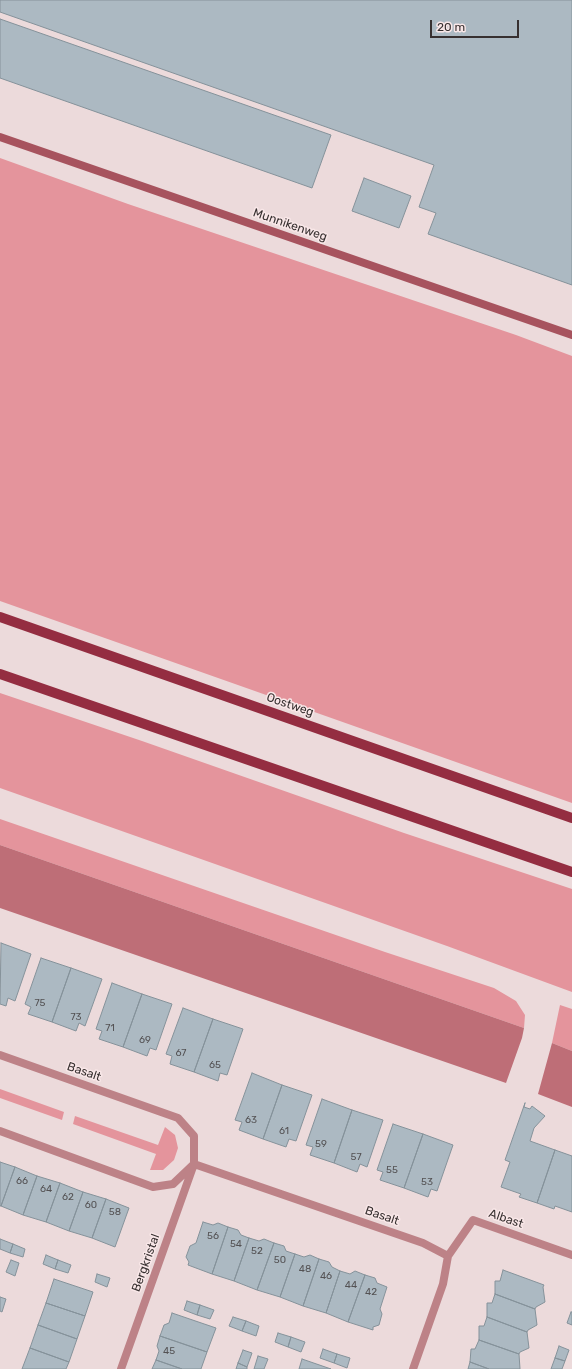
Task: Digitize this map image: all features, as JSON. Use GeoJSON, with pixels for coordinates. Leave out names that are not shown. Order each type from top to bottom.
{"type":"FeatureCollection","features":[{"type":"Feature","properties":{"kind":"main road","name":"Oostweg"},"geometry":{"type":"LineString","coordinates":[[0,617],[572,818]]}},
{"type":"Feature","properties":{"kind":"main road"},"geometry":{"type":"LineString","coordinates":[[0,674],[572,872]]}},
{"type":"Feature","properties":{"kind":"street","name":"Munnikenweg"},"geometry":{"type":"LineString","coordinates":[[0,137],[572,335]]}},
{"type":"Feature","properties":{"kind":"street","name":"Basalt"},"geometry":{"type":"LineString","coordinates":[[0,1055],[178,1118],[194,1136],[194,1164],[423,1243],[448,1256]]}},
{"type":"Feature","properties":{"kind":"street"},"geometry":{"type":"LineString","coordinates":[[0,1131],[153,1187],[173,1184],[194,1164]]}},
{"type":"Feature","properties":{"kind":"street","name":"Bergkristal"},"geometry":{"type":"LineString","coordinates":[[121,1369],[194,1164]]}},
{"type":"Feature","properties":{"kind":"street","name":"Albast"},"geometry":{"type":"LineString","coordinates":[[448,1256],[473,1220],[572,1255]]}},
{"type":"Feature","properties":{"kind":"street"},"geometry":{"type":"LineString","coordinates":[[414,1369],[443,1284],[448,1256]]}},
{"type":"Feature","properties":{"kind":"shaded area"},"geometry":{"type":"Polygon","coordinates":[[[0,158],[128,204],[516,335],[572,356],[572,803],[0,601],[0,158]]]}},
{"type":"Feature","properties":{"kind":"shaded area"},"geometry":{"type":"Polygon","coordinates":[[[0,693],[404,833],[572,889],[572,992],[447,946],[0,788],[0,693]]]}},
{"type":"Feature","properties":{"kind":"shaded area"},"geometry":{"type":"Polygon","coordinates":[[[0,819],[385,952],[494,988],[516,1001],[525,1015],[524,1028],[0,845],[0,819]]]}},
{"type":"Feature","properties":{"kind":"shaded area"},"geometry":{"type":"Polygon","coordinates":[[[0,845],[524,1028],[522,1038],[506,1083],[0,908],[0,845]]]}},
{"type":"Feature","properties":{"kind":"shaded area"},"geometry":{"type":"Polygon","coordinates":[[[560,1005],[572,1009],[572,1051],[552,1043],[560,1005]]]}},
{"type":"Feature","properties":{"kind":"shaded area"},"geometry":{"type":"Polygon","coordinates":[[[552,1043],[572,1051],[572,1107],[538,1094],[552,1043]]]}},
{"type":"Feature","properties":{"kind":"shaded area"},"geometry":{"type":"Polygon","coordinates":[[[0,1089],[64,1112],[62,1120],[0,1098],[0,1089]]]}},
{"type":"Feature","properties":{"kind":"shaded area"},"geometry":{"type":"Polygon","coordinates":[[[75,1116],[158,1145],[165,1127],[175,1135],[178,1148],[174,1160],[163,1170],[150,1170],[156,1154],[73,1124],[75,1116]]]}},
{"type":"Feature","properties":{"kind":"building"},"geometry":{"type":"Polygon","coordinates":[[[0,0],[572,0],[572,285],[428,234],[436,213],[419,207],[434,165],[0,12],[0,0]]]}},
{"type":"Feature","properties":{"kind":"building"},"geometry":{"type":"Polygon","coordinates":[[[0,19],[331,135],[312,188],[0,78],[0,19]]]}},
{"type":"Feature","properties":{"kind":"building"},"geometry":{"type":"Polygon","coordinates":[[[364,178],[411,196],[399,228],[352,211],[364,178]]]}},
{"type":"Feature","properties":{"kind":"building"},"geometry":{"type":"Polygon","coordinates":[[[1,943],[31,954],[15,1001],[8,998],[6,1006],[0,1004],[1,943]]]}},
{"type":"Feature","properties":{"kind":"building"},"geometry":{"type":"Polygon","coordinates":[[[41,958],[71,968],[52,1022],[28,1014],[31,1007],[25,1004],[41,958]]]}},
{"type":"Feature","properties":{"kind":"building"},"geometry":{"type":"Polygon","coordinates":[[[71,968],[102,979],[85,1026],[79,1023],[76,1031],[52,1022],[71,968]]]}},
{"type":"Feature","properties":{"kind":"building"},"geometry":{"type":"Polygon","coordinates":[[[112,983],[142,994],[123,1047],[99,1039],[102,1031],[96,1029],[112,983]]]}},
{"type":"Feature","properties":{"kind":"building"},"geometry":{"type":"Polygon","coordinates":[[[142,994],[172,1004],[156,1050],[150,1048],[147,1056],[123,1047],[142,994]]]}},
{"type":"Feature","properties":{"kind":"building"},"geometry":{"type":"Polygon","coordinates":[[[183,1008],[213,1019],[194,1072],[170,1064],[172,1056],[166,1054],[183,1008]]]}},
{"type":"Feature","properties":{"kind":"building"},"geometry":{"type":"Polygon","coordinates":[[[213,1019],[243,1029],[227,1075],[220,1073],[218,1081],[194,1072],[213,1019]]]}},
{"type":"Feature","properties":{"kind":"building"},"geometry":{"type":"Polygon","coordinates":[[[252,1073],[282,1085],[263,1139],[239,1130],[242,1122],[235,1120],[252,1073]]]}},
{"type":"Feature","properties":{"kind":"building"},"geometry":{"type":"Polygon","coordinates":[[[282,1085],[312,1095],[296,1141],[289,1139],[286,1147],[263,1139],[282,1085]]]}},
{"type":"Feature","properties":{"kind":"building"},"geometry":{"type":"Polygon","coordinates":[[[322,1099],[352,1110],[334,1163],[310,1155],[313,1147],[306,1145],[322,1099]]]}},
{"type":"Feature","properties":{"kind":"building"},"geometry":{"type":"Polygon","coordinates":[[[525,1103],[524,1107],[530,1109],[532,1106],[545,1116],[534,1128],[530,1141],[555,1150],[537,1203],[519,1197],[521,1194],[501,1187],[510,1162],[505,1160],[525,1103]]]}},
{"type":"Feature","properties":{"kind":"building"},"geometry":{"type":"Polygon","coordinates":[[[352,1110],[383,1120],[367,1167],[360,1164],[357,1172],[334,1163],[352,1110]]]}},
{"type":"Feature","properties":{"kind":"building"},"geometry":{"type":"Polygon","coordinates":[[[393,1124],[423,1134],[404,1188],[380,1180],[383,1172],[377,1170],[393,1124]]]}},
{"type":"Feature","properties":{"kind":"building"},"geometry":{"type":"Polygon","coordinates":[[[423,1134],[453,1145],[437,1191],[431,1189],[428,1197],[404,1188],[423,1134]]]}},
{"type":"Feature","properties":{"kind":"building"},"geometry":{"type":"Polygon","coordinates":[[[555,1150],[572,1156],[572,1212],[555,1206],[554,1209],[537,1203],[555,1150]]]}},
{"type":"Feature","properties":{"kind":"building"},"geometry":{"type":"Polygon","coordinates":[[[0,1162],[15,1167],[1,1206],[0,1206],[0,1162]]]}},
{"type":"Feature","properties":{"kind":"building"},"geometry":{"type":"Polygon","coordinates":[[[15,1167],[37,1176],[23,1215],[1,1206],[15,1167]]]}},
{"type":"Feature","properties":{"kind":"building"},"geometry":{"type":"Polygon","coordinates":[[[37,1176],[60,1183],[46,1222],[23,1215],[37,1176]]]}},
{"type":"Feature","properties":{"kind":"building"},"geometry":{"type":"Polygon","coordinates":[[[60,1183],[83,1192],[69,1231],[46,1222],[60,1183]]]}},
{"type":"Feature","properties":{"kind":"building"},"geometry":{"type":"Polygon","coordinates":[[[83,1192],[106,1199],[92,1238],[69,1231],[83,1192]]]}},
{"type":"Feature","properties":{"kind":"building"},"geometry":{"type":"Polygon","coordinates":[[[106,1199],[129,1208],[115,1247],[92,1238],[106,1199]]]}},
{"type":"Feature","properties":{"kind":"building"},"geometry":{"type":"Polygon","coordinates":[[[203,1222],[213,1225],[218,1223],[228,1227],[212,1274],[188,1265],[189,1262],[186,1257],[190,1246],[196,1243],[203,1222]]]}},
{"type":"Feature","properties":{"kind":"building"},"geometry":{"type":"Polygon","coordinates":[[[228,1227],[238,1230],[241,1235],[249,1238],[234,1281],[212,1274],[228,1227]]]}},
{"type":"Feature","properties":{"kind":"building"},"geometry":{"type":"Polygon","coordinates":[[[249,1238],[259,1241],[264,1239],[274,1243],[257,1290],[234,1281],[249,1238]]]}},
{"type":"Feature","properties":{"kind":"building"},"geometry":{"type":"Polygon","coordinates":[[[0,1239],[13,1244],[10,1253],[0,1249],[0,1239]]]}},
{"type":"Feature","properties":{"kind":"building"},"geometry":{"type":"Polygon","coordinates":[[[274,1243],[284,1246],[286,1251],[295,1254],[280,1297],[257,1290],[274,1243]]]}},
{"type":"Feature","properties":{"kind":"building"},"geometry":{"type":"Polygon","coordinates":[[[13,1244],[25,1249],[23,1257],[10,1253],[13,1244]]]}},
{"type":"Feature","properties":{"kind":"building"},"geometry":{"type":"Polygon","coordinates":[[[295,1254],[304,1257],[310,1255],[319,1259],[303,1306],[280,1297],[295,1254]]]}},
{"type":"Feature","properties":{"kind":"building"},"geometry":{"type":"Polygon","coordinates":[[[46,1255],[58,1260],[55,1269],[43,1264],[46,1255]]]}},
{"type":"Feature","properties":{"kind":"building"},"geometry":{"type":"Polygon","coordinates":[[[319,1259],[329,1262],[332,1267],[340,1271],[326,1313],[303,1306],[319,1259]]]}},
{"type":"Feature","properties":{"kind":"building"},"geometry":{"type":"Polygon","coordinates":[[[11,1260],[19,1263],[15,1276],[6,1272],[11,1260]]]}},
{"type":"Feature","properties":{"kind":"building"},"geometry":{"type":"Polygon","coordinates":[[[58,1260],[71,1265],[68,1273],[55,1269],[58,1260]]]}},
{"type":"Feature","properties":{"kind":"building"},"geometry":{"type":"Polygon","coordinates":[[[503,1270],[544,1285],[545,1302],[535,1309],[495,1294],[495,1281],[500,1281],[503,1270]]]}},
{"type":"Feature","properties":{"kind":"building"},"geometry":{"type":"Polygon","coordinates":[[[340,1271],[350,1274],[355,1271],[365,1275],[348,1322],[326,1313],[340,1271]]]}},
{"type":"Feature","properties":{"kind":"building"},"geometry":{"type":"Polygon","coordinates":[[[97,1274],[110,1278],[107,1287],[95,1282],[97,1274]]]}},
{"type":"Feature","properties":{"kind":"building"},"geometry":{"type":"Polygon","coordinates":[[[365,1275],[375,1278],[377,1283],[387,1287],[380,1309],[382,1314],[379,1325],[373,1327],[373,1330],[348,1322],[365,1275]]]}},
{"type":"Feature","properties":{"kind":"building"},"geometry":{"type":"Polygon","coordinates":[[[54,1279],[93,1292],[85,1316],[46,1303],[54,1279]]]}},
{"type":"Feature","properties":{"kind":"building"},"geometry":{"type":"Polygon","coordinates":[[[495,1294],[535,1309],[537,1325],[527,1332],[487,1317],[487,1303],[492,1303],[495,1294]]]}},
{"type":"Feature","properties":{"kind":"building"},"geometry":{"type":"Polygon","coordinates":[[[0,1297],[6,1299],[2,1312],[0,1311],[0,1297]]]}},
{"type":"Feature","properties":{"kind":"building"},"geometry":{"type":"Polygon","coordinates":[[[187,1301],[200,1305],[197,1315],[184,1310],[187,1301]]]}},
{"type":"Feature","properties":{"kind":"building"},"geometry":{"type":"Polygon","coordinates":[[[46,1303],[85,1316],[77,1339],[38,1325],[46,1303]]]}},
{"type":"Feature","properties":{"kind":"building"},"geometry":{"type":"Polygon","coordinates":[[[200,1305],[214,1310],[210,1319],[197,1315],[200,1305]]]}},
{"type":"Feature","properties":{"kind":"building"},"geometry":{"type":"Polygon","coordinates":[[[572,1312],[572,1325],[567,1323],[572,1312]]]}},
{"type":"Feature","properties":{"kind":"building"},"geometry":{"type":"Polygon","coordinates":[[[172,1313],[216,1328],[207,1352],[160,1336],[164,1325],[169,1323],[172,1313]]]}},
{"type":"Feature","properties":{"kind":"building"},"geometry":{"type":"Polygon","coordinates":[[[233,1317],[246,1321],[242,1331],[229,1326],[233,1317]]]}},
{"type":"Feature","properties":{"kind":"building"},"geometry":{"type":"Polygon","coordinates":[[[487,1317],[527,1332],[529,1348],[520,1352],[519,1354],[479,1340],[479,1326],[484,1326],[487,1317]]]}},
{"type":"Feature","properties":{"kind":"building"},"geometry":{"type":"Polygon","coordinates":[[[246,1321],[259,1326],[256,1336],[242,1331],[246,1321]]]}},
{"type":"Feature","properties":{"kind":"building"},"geometry":{"type":"Polygon","coordinates":[[[38,1325],[77,1339],[69,1362],[30,1348],[38,1325]]]}},
{"type":"Feature","properties":{"kind":"building"},"geometry":{"type":"Polygon","coordinates":[[[278,1333],[291,1337],[288,1347],[275,1342],[278,1333]]]}},
{"type":"Feature","properties":{"kind":"building"},"geometry":{"type":"Polygon","coordinates":[[[160,1336],[207,1352],[201,1369],[182,1369],[156,1360],[159,1351],[157,1346],[160,1336]]]}},
{"type":"Feature","properties":{"kind":"building"},"geometry":{"type":"Polygon","coordinates":[[[291,1337],[305,1342],[301,1352],[288,1347],[291,1337]]]}},
{"type":"Feature","properties":{"kind":"building"},"geometry":{"type":"Polygon","coordinates":[[[479,1340],[519,1354],[520,1369],[489,1369],[470,1362],[471,1349],[475,1349],[479,1340]]]}},
{"type":"Feature","properties":{"kind":"building"},"geometry":{"type":"Polygon","coordinates":[[[559,1346],[569,1350],[565,1361],[555,1358],[559,1346]]]}},
{"type":"Feature","properties":{"kind":"building"},"geometry":{"type":"Polygon","coordinates":[[[30,1348],[69,1362],[66,1369],[22,1369],[30,1348]]]}},
{"type":"Feature","properties":{"kind":"building"},"geometry":{"type":"Polygon","coordinates":[[[323,1349],[337,1354],[334,1363],[320,1358],[323,1349]]]}},
{"type":"Feature","properties":{"kind":"building"},"geometry":{"type":"Polygon","coordinates":[[[243,1350],[252,1353],[247,1367],[238,1363],[243,1350]]]}},
{"type":"Feature","properties":{"kind":"building"},"geometry":{"type":"Polygon","coordinates":[[[337,1354],[350,1358],[347,1368],[334,1363],[337,1354]]]}},
{"type":"Feature","properties":{"kind":"building"},"geometry":{"type":"Polygon","coordinates":[[[258,1356],[268,1359],[264,1369],[254,1369],[258,1356]]]}},
{"type":"Feature","properties":{"kind":"building"},"geometry":{"type":"Polygon","coordinates":[[[555,1358],[565,1361],[562,1369],[551,1369],[555,1358]]]}},
{"type":"Feature","properties":{"kind":"building"},"geometry":{"type":"Polygon","coordinates":[[[302,1359],[331,1369],[299,1369],[302,1359]]]}},
{"type":"Feature","properties":{"kind":"building"},"geometry":{"type":"Polygon","coordinates":[[[156,1360],[182,1369],[152,1369],[156,1360]]]}},
{"type":"Feature","properties":{"kind":"building"},"geometry":{"type":"Polygon","coordinates":[[[470,1362],[489,1369],[468,1369],[470,1362]]]}},
{"type":"Feature","properties":{"kind":"building"},"geometry":{"type":"Polygon","coordinates":[[[238,1363],[247,1367],[247,1369],[236,1369],[238,1363]]]}}]}
